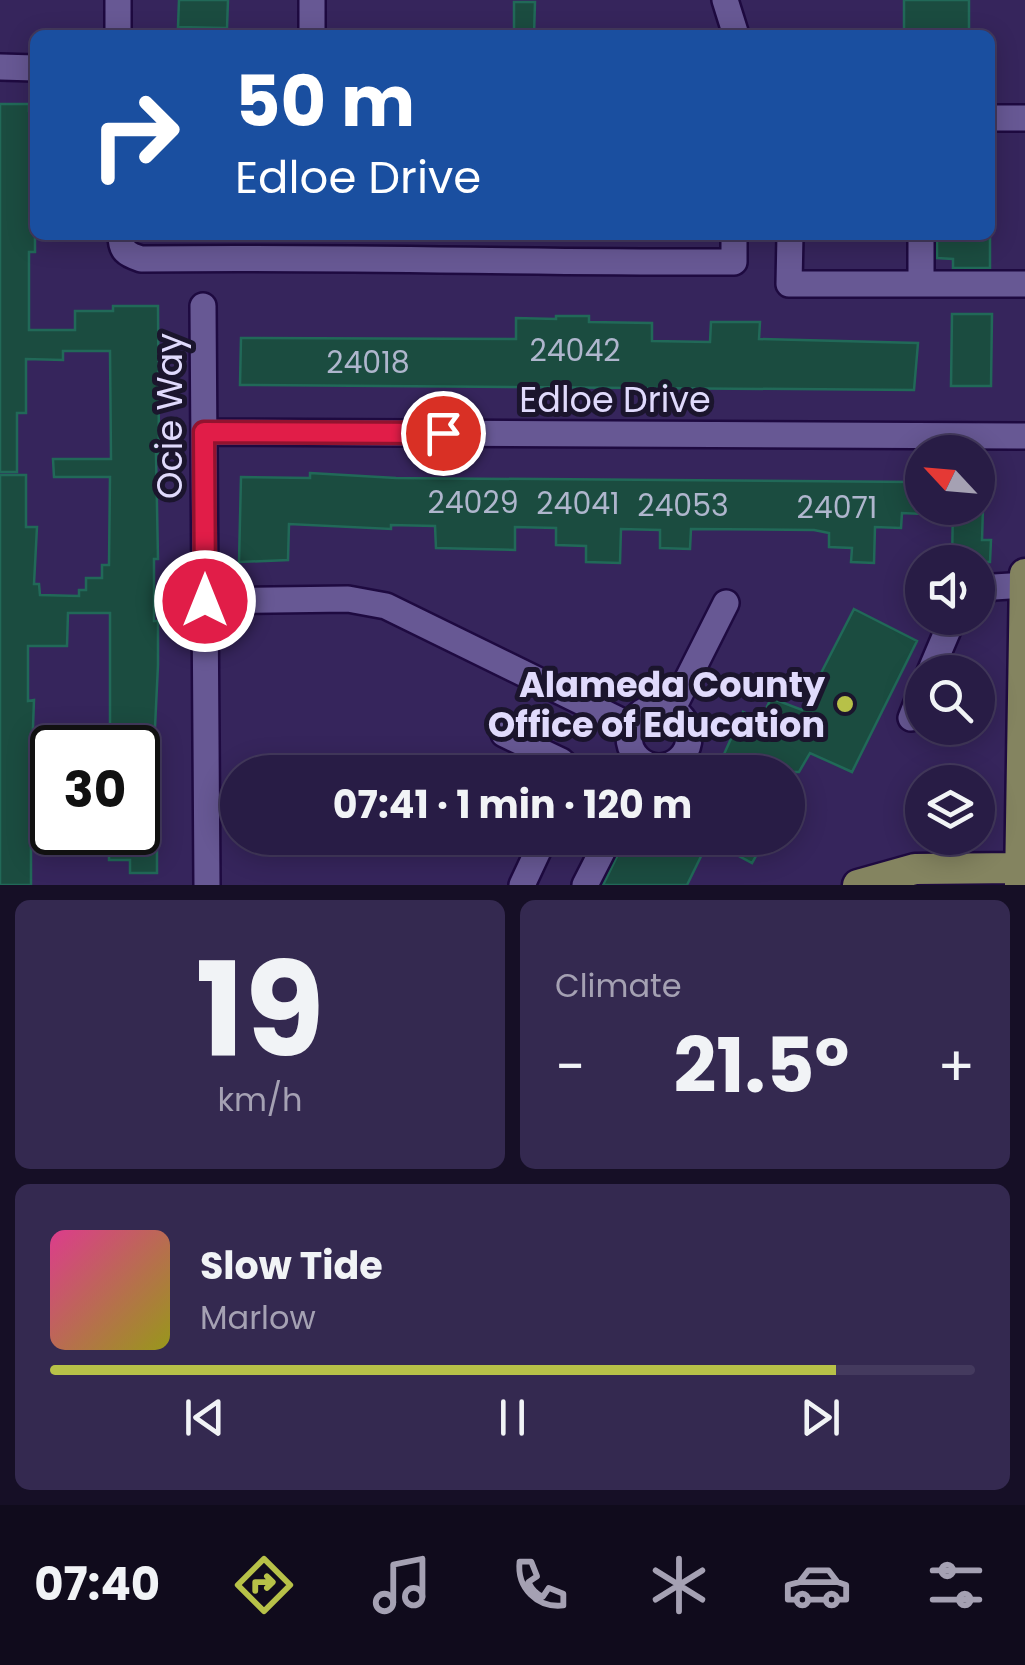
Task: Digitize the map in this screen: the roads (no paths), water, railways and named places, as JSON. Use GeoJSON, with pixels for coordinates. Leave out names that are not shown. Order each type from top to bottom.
{"type":"FeatureCollection","features":[{"type":"Feature","properties":{"kind":"main road"},"geometry":{"type":"LineString","coordinates":[[858,885],[915,869],[1022,874],[1025,574]]}},
{"type":"Feature","properties":{"kind":"street"},"geometry":{"type":"LineString","coordinates":[[118,0],[118,30]]}},
{"type":"Feature","properties":{"kind":"street"},"geometry":{"type":"LineString","coordinates":[[312,0],[312,30]]}},
{"type":"Feature","properties":{"kind":"street"},"geometry":{"type":"LineString","coordinates":[[725,0],[734,30]]}},
{"type":"Feature","properties":{"kind":"street"},"geometry":{"type":"LineString","coordinates":[[0,67],[30,68]]}},
{"type":"Feature","properties":{"kind":"street"},"geometry":{"type":"LineString","coordinates":[[995,118],[1025,118]]}},
{"type":"Feature","properties":{"kind":"street"},"geometry":{"type":"LineString","coordinates":[[121,240],[127,254],[142,259],[253,246],[309,246],[734,262],[734,240]]}},
{"type":"Feature","properties":{"kind":"street"},"geometry":{"type":"LineString","coordinates":[[790,240],[790,284],[1025,284]]}},
{"type":"Feature","properties":{"kind":"street"},"geometry":{"type":"LineString","coordinates":[[921,240],[921,284]]}},
{"type":"Feature","properties":{"kind":"street","name":"Ocie Way"},"geometry":{"type":"LineString","coordinates":[[203,306],[207,885]]}},
{"type":"Feature","properties":{"kind":"street","name":"Edloe Drive"},"geometry":{"type":"LineString","coordinates":[[204,432],[1025,436]]}},
{"type":"Feature","properties":{"kind":"street"},"geometry":{"type":"LineString","coordinates":[[995,587],[1024,585]]}},
{"type":"Feature","properties":{"kind":"street"},"geometry":{"type":"LineString","coordinates":[[205,601],[348,599],[386,606],[631,726]]}},
{"type":"Feature","properties":{"kind":"street"},"geometry":{"type":"LineString","coordinates":[[672,710],[726,604]]}},
{"type":"Feature","properties":{"kind":"street"},"geometry":{"type":"LineString","coordinates":[[636,755],[631,748],[631,726],[648,709],[672,710],[682,718],[688,730],[683,755]]}},
{"type":"Feature","properties":{"kind":"street"},"geometry":{"type":"LineString","coordinates":[[504,734],[549,755]]}},
{"type":"Feature","properties":{"kind":"street"},"geometry":{"type":"LineString","coordinates":[[522,885],[536,855]]}},
{"type":"Feature","properties":{"kind":"street"},"geometry":{"type":"LineString","coordinates":[[585,885],[600,855]]}},
{"type":"Feature","properties":{"kind":"place","name":"Alameda County Office of Education"},"geometry":{"type":"Point","coordinates":[845,704]}}]}
